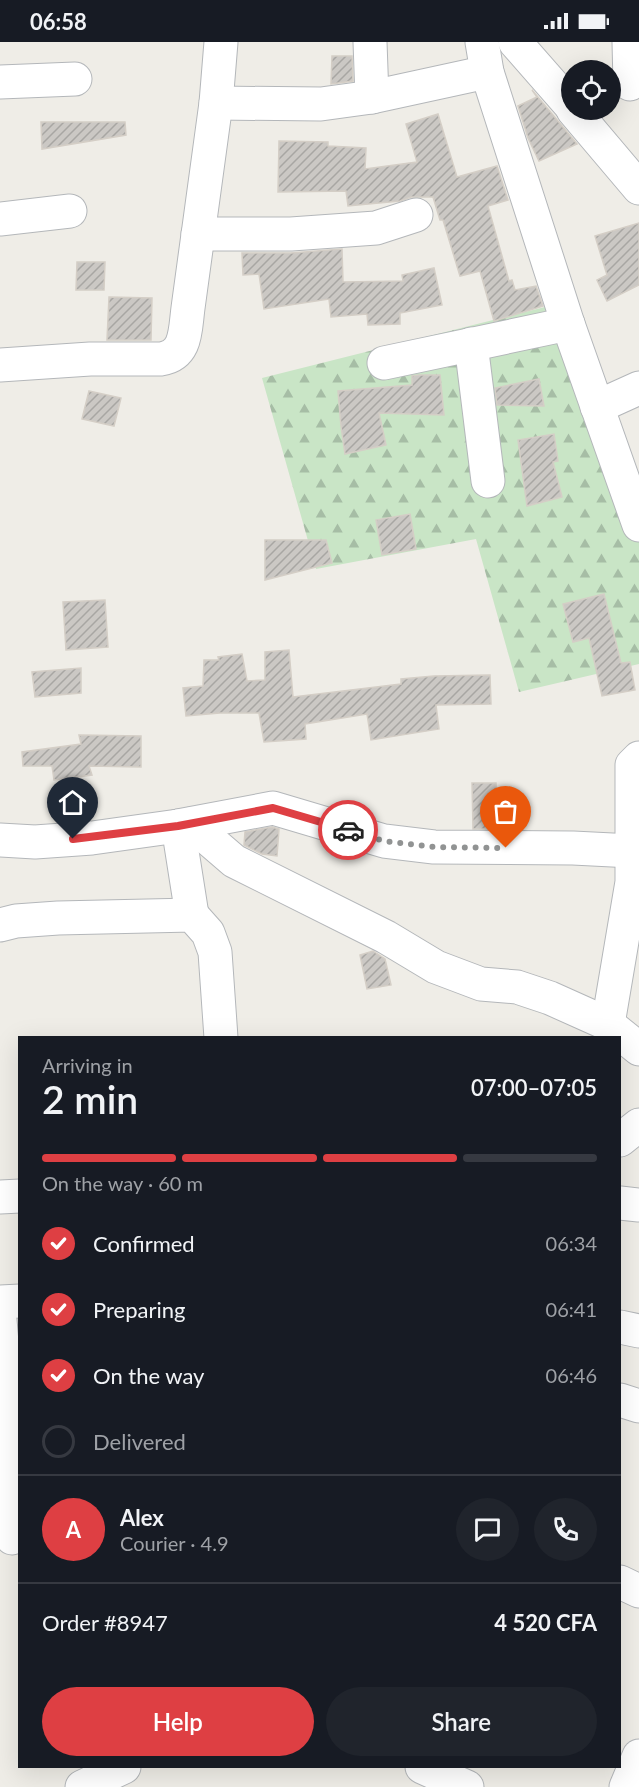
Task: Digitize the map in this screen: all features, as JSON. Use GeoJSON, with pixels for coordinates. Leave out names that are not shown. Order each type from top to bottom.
{"type":"FeatureCollection","features":[{"type":"Feature","properties":{"kind":"street"},"geometry":{"type":"LineString","coordinates":[[0,365],[90,358],[171,357],[177,352],[183,341],[216,103],[221,42]]}},
{"type":"Feature","properties":{"kind":"street"},"geometry":{"type":"LineString","coordinates":[[370,42],[372,97]]}},
{"type":"Feature","properties":{"kind":"street"},"geometry":{"type":"LineString","coordinates":[[515,42],[561,91]]}},
{"type":"Feature","properties":{"kind":"street"},"geometry":{"type":"LineString","coordinates":[[626,83],[628,42]]}},
{"type":"Feature","properties":{"kind":"street"},"geometry":{"type":"LineString","coordinates":[[216,103],[321,104],[372,97],[484,57],[568,324],[639,525]]}},
{"type":"Feature","properties":{"kind":"street"},"geometry":{"type":"LineString","coordinates":[[0,82],[75,79]]}},
{"type":"Feature","properties":{"kind":"street"},"geometry":{"type":"LineString","coordinates":[[585,120],[639,188]]}},
{"type":"Feature","properties":{"kind":"street"},"geometry":{"type":"LineString","coordinates":[[0,219],[70,211]]}},
{"type":"Feature","properties":{"kind":"street"},"geometry":{"type":"LineString","coordinates":[[198,234],[291,234],[376,228],[416,215]]}},
{"type":"Feature","properties":{"kind":"street"},"geometry":{"type":"LineString","coordinates":[[384,363],[568,324]]}},
{"type":"Feature","properties":{"kind":"street"},"geometry":{"type":"LineString","coordinates":[[471,345],[488,481]]}},
{"type":"Feature","properties":{"kind":"street"},"geometry":{"type":"LineString","coordinates":[[597,407],[639,388]]}},
{"type":"Feature","properties":{"kind":"street"},"geometry":{"type":"LineString","coordinates":[[608,1024],[632,882],[632,765],[639,758]]}},
{"type":"Feature","properties":{"kind":"street"},"geometry":{"type":"LineString","coordinates":[[0,840],[35,842],[92,838],[185,825],[273,808],[384,841],[434,847],[573,848],[632,851]]}},
{"type":"Feature","properties":{"kind":"street"},"geometry":{"type":"LineString","coordinates":[[185,825],[192,915],[208,933],[215,952],[221,1036]]}},
{"type":"Feature","properties":{"kind":"street"},"geometry":{"type":"LineString","coordinates":[[185,825],[234,861],[386,937],[436,967],[481,984],[517,987],[550,998],[608,1024],[639,1049]]}},
{"type":"Feature","properties":{"kind":"street"},"geometry":{"type":"LineString","coordinates":[[0,925],[16,921],[57,918],[192,915]]}},
{"type":"Feature","properties":{"kind":"street"},"geometry":{"type":"LineString","coordinates":[[621,1139],[639,1125]]}},
{"type":"Feature","properties":{"kind":"street"},"geometry":{"type":"LineString","coordinates":[[0,1197],[18,1196]]}},
{"type":"Feature","properties":{"kind":"street"},"geometry":{"type":"LineString","coordinates":[[621,1203],[639,1205]]}},
{"type":"Feature","properties":{"kind":"street"},"geometry":{"type":"LineString","coordinates":[[0,1302],[18,1301]]}},
{"type":"Feature","properties":{"kind":"street"},"geometry":{"type":"LineString","coordinates":[[621,1327],[639,1331]]}},
{"type":"Feature","properties":{"kind":"street"},"geometry":{"type":"LineString","coordinates":[[1,1333],[8,1411],[10,1537]]}},
{"type":"Feature","properties":{"kind":"street"},"geometry":{"type":"LineString","coordinates":[[621,1400],[639,1406]]}},
{"type":"Feature","properties":{"kind":"street"},"geometry":{"type":"LineString","coordinates":[[621,1582],[639,1590]]}},
{"type":"Feature","properties":{"kind":"street"},"geometry":{"type":"LineString","coordinates":[[626,1787],[639,1756]]}},
{"type":"Feature","properties":{"kind":"street"},"geometry":{"type":"LineString","coordinates":[[82,1787],[123,1768]]}},
{"type":"Feature","properties":{"kind":"street"},"geometry":{"type":"LineString","coordinates":[[125,1768],[134,1787]]}},
{"type":"Feature","properties":{"kind":"street"},"geometry":{"type":"LineString","coordinates":[[424,1768],[467,1787]]}},
{"type":"Feature","properties":{"kind":"green space"},"geometry":{"type":"Polygon","coordinates":[[[557,304],[639,541],[639,664],[519,692],[476,539],[316,569],[262,378],[557,304]]]}},
{"type":"Feature","properties":{"kind":"building"},"geometry":{"type":"Polygon","coordinates":[[[332,56],[352,56],[353,81],[331,84],[332,56]]]}},
{"type":"Feature","properties":{"kind":"building"},"geometry":{"type":"Polygon","coordinates":[[[532,90],[577,144],[539,161],[528,138],[518,106],[537,97],[532,90]]]}},
{"type":"Feature","properties":{"kind":"building"},"geometry":{"type":"Polygon","coordinates":[[[438,114],[457,177],[497,166],[508,200],[488,206],[509,281],[512,280],[515,290],[536,286],[543,306],[494,321],[480,271],[460,276],[443,220],[440,220],[433,197],[411,197],[400,201],[348,206],[346,191],[278,192],[279,141],[328,142],[328,146],[366,148],[365,169],[417,162],[406,124],[438,114]]]}},
{"type":"Feature","properties":{"kind":"building"},"geometry":{"type":"Polygon","coordinates":[[[41,122],[125,122],[126,135],[42,149],[41,122]]]}},
{"type":"Feature","properties":{"kind":"building"},"geometry":{"type":"Polygon","coordinates":[[[639,223],[639,285],[607,301],[597,280],[607,275],[595,236],[639,223]]]}},
{"type":"Feature","properties":{"kind":"building"},"geometry":{"type":"Polygon","coordinates":[[[342,249],[343,282],[403,281],[402,275],[434,268],[442,305],[400,313],[400,324],[368,325],[367,314],[331,317],[329,299],[264,309],[259,274],[243,275],[242,253],[291,253],[342,249]]]}},
{"type":"Feature","properties":{"kind":"building"},"geometry":{"type":"Polygon","coordinates":[[[77,262],[105,262],[104,290],[76,290],[77,262]]]}},
{"type":"Feature","properties":{"kind":"building"},"geometry":{"type":"Polygon","coordinates":[[[109,297],[152,298],[151,340],[107,340],[109,297]]]}},
{"type":"Feature","properties":{"kind":"building"},"geometry":{"type":"Polygon","coordinates":[[[440,375],[444,415],[379,413],[386,445],[345,454],[338,391],[412,385],[412,376],[440,375]]]}},
{"type":"Feature","properties":{"kind":"building"},"geometry":{"type":"Polygon","coordinates":[[[539,379],[544,406],[497,405],[495,388],[539,379]]]}},
{"type":"Feature","properties":{"kind":"building"},"geometry":{"type":"Polygon","coordinates":[[[89,391],[121,398],[114,426],[82,419],[89,391]]]}},
{"type":"Feature","properties":{"kind":"building"},"geometry":{"type":"Polygon","coordinates":[[[554,434],[558,461],[553,462],[562,497],[527,506],[518,440],[554,434]]]}},
{"type":"Feature","properties":{"kind":"building"},"geometry":{"type":"Polygon","coordinates":[[[410,514],[416,549],[382,555],[376,520],[410,514]]]}},
{"type":"Feature","properties":{"kind":"building"},"geometry":{"type":"Polygon","coordinates":[[[265,540],[326,540],[332,563],[265,580],[265,540]]]}},
{"type":"Feature","properties":{"kind":"building"},"geometry":{"type":"Polygon","coordinates":[[[604,594],[621,663],[630,662],[635,690],[602,696],[589,638],[573,642],[563,604],[604,594]]]}},
{"type":"Feature","properties":{"kind":"building"},"geometry":{"type":"Polygon","coordinates":[[[105,600],[108,647],[66,650],[63,602],[105,600]]]}},
{"type":"Feature","properties":{"kind":"building"},"geometry":{"type":"Polygon","coordinates":[[[289,650],[293,697],[401,684],[401,679],[490,675],[491,704],[436,705],[439,729],[371,740],[367,714],[305,724],[306,739],[264,742],[259,713],[186,716],[183,688],[203,686],[204,660],[219,660],[218,657],[242,654],[247,681],[265,680],[265,652],[289,650]]]}},
{"type":"Feature","properties":{"kind":"building"},"geometry":{"type":"Polygon","coordinates":[[[81,668],[81,693],[35,697],[32,672],[81,668]]]}},
{"type":"Feature","properties":{"kind":"building"},"geometry":{"type":"Polygon","coordinates":[[[79,735],[141,736],[141,767],[89,766],[92,775],[54,780],[52,766],[23,766],[22,752],[81,744],[79,735]]]}},
{"type":"Feature","properties":{"kind":"building"},"geometry":{"type":"Polygon","coordinates":[[[472,783],[496,783],[497,829],[473,829],[472,783]]]}},
{"type":"Feature","properties":{"kind":"building"},"geometry":{"type":"Polygon","coordinates":[[[272,827],[279,829],[277,856],[262,854],[244,845],[245,832],[272,827]]]}},
{"type":"Feature","properties":{"kind":"building"},"geometry":{"type":"Polygon","coordinates":[[[373,951],[385,959],[391,985],[367,989],[360,955],[373,951]]]}},
{"type":"Feature","properties":{"kind":"way so far"},"geometry":{"type":"LineString","coordinates":[[348,830],[384,841],[434,847],[506,848]]}},
{"type":"Feature","properties":{"kind":"route"},"geometry":{"type":"LineString","coordinates":[[73,839],[178,826],[263,808],[282,810],[348,830]]}}]}
